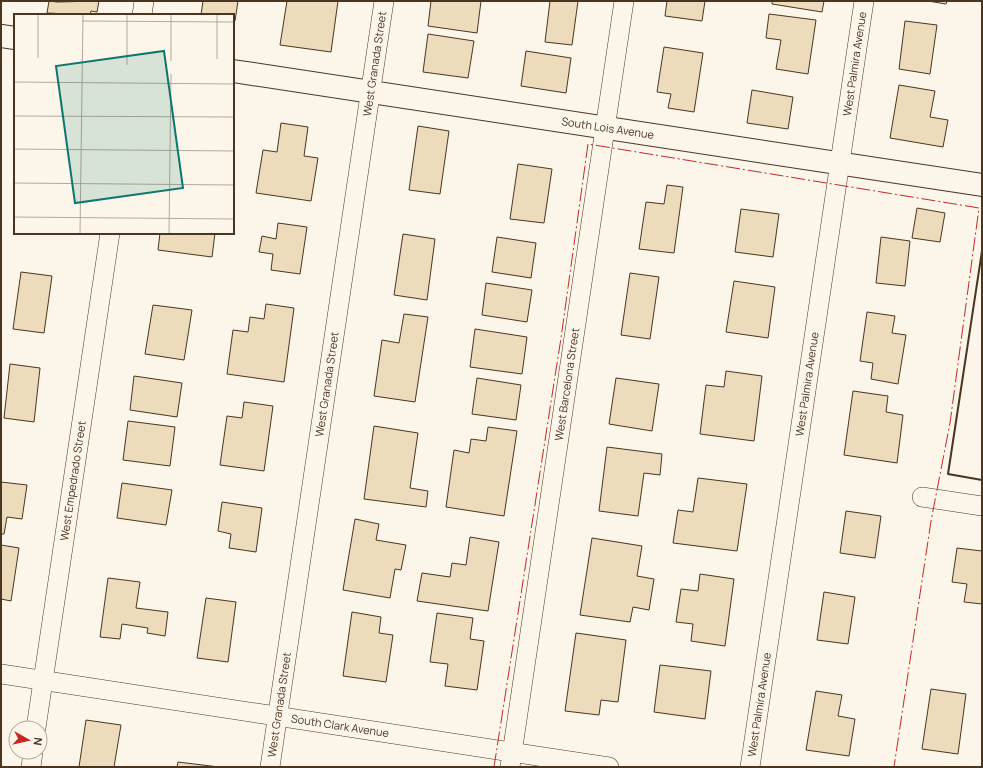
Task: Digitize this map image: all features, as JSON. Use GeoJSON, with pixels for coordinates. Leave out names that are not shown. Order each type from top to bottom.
{"type":"FeatureCollection","features":[{"type":"Feature","properties":{"kind":"street"},"geometry":{"type":"LineString","coordinates":[[142,14],[144,1]]}},
{"type":"Feature","properties":{"kind":"street","name":"West Granada Street"},"geometry":{"type":"LineString","coordinates":[[270,767],[384,1]]}},
{"type":"Feature","properties":{"kind":"street","name":"West Barcelona Street"},"geometry":{"type":"LineString","coordinates":[[511,760],[624,1]]}},
{"type":"Feature","properties":{"kind":"street","name":"West Palmira Avenue"},"geometry":{"type":"LineString","coordinates":[[750,767],[864,1]]}},
{"type":"Feature","properties":{"kind":"street"},"geometry":{"type":"LineString","coordinates":[[1,36],[14,38]]}},
{"type":"Feature","properties":{"kind":"street","name":"South Lois Avenue"},"geometry":{"type":"LineString","coordinates":[[234,71],[982,185]]}},
{"type":"Feature","properties":{"kind":"street","name":"West Empedrado Street"},"geometry":{"type":"LineString","coordinates":[[37,720],[110,234]]}},
{"type":"Feature","properties":{"kind":"street"},"geometry":{"type":"LineString","coordinates":[[922,497],[982,506]]}},
{"type":"Feature","properties":{"kind":"street","name":"South Clark Avenue"},"geometry":{"type":"LineString","coordinates":[[1,674],[277,717],[511,760],[609,767]]}},
{"type":"Feature","properties":{"kind":"building"},"geometry":{"type":"Polygon","coordinates":[[[49,1],[99,1],[97,12],[91,11],[90,14],[47,13],[49,1]]]}},
{"type":"Feature","properties":{"kind":"building"},"geometry":{"type":"Polygon","coordinates":[[[203,1],[238,1],[235,21],[234,14],[201,14],[203,1]]]}},
{"type":"Feature","properties":{"kind":"building"},"geometry":{"type":"Polygon","coordinates":[[[287,1],[338,1],[331,52],[280,45],[287,1]]]}},
{"type":"Feature","properties":{"kind":"building"},"geometry":{"type":"Polygon","coordinates":[[[431,1],[481,1],[477,33],[428,26],[431,1]]]}},
{"type":"Feature","properties":{"kind":"building"},"geometry":{"type":"Polygon","coordinates":[[[550,1],[578,1],[572,45],[545,42],[550,1]]]}},
{"type":"Feature","properties":{"kind":"building"},"geometry":{"type":"Polygon","coordinates":[[[667,1],[705,1],[702,21],[665,16],[667,1]]]}},
{"type":"Feature","properties":{"kind":"building"},"geometry":{"type":"Polygon","coordinates":[[[772,1],[824,1],[822,12],[772,4],[772,1]]]}},
{"type":"Feature","properties":{"kind":"building"},"geometry":{"type":"Polygon","coordinates":[[[928,1],[947,1],[946,4],[928,1]]]}},
{"type":"Feature","properties":{"kind":"building"},"geometry":{"type":"Polygon","coordinates":[[[769,14],[816,20],[808,74],[776,69],[781,40],[766,38],[769,14]]]}},
{"type":"Feature","properties":{"kind":"building"},"geometry":{"type":"Polygon","coordinates":[[[905,21],[937,25],[930,74],[899,69],[905,21]]]}},
{"type":"Feature","properties":{"kind":"building"},"geometry":{"type":"Polygon","coordinates":[[[428,34],[474,41],[468,78],[423,72],[428,34]]]}},
{"type":"Feature","properties":{"kind":"building"},"geometry":{"type":"Polygon","coordinates":[[[664,47],[703,53],[694,112],[668,108],[671,94],[657,92],[664,47]]]}},
{"type":"Feature","properties":{"kind":"building"},"geometry":{"type":"Polygon","coordinates":[[[526,51],[571,58],[566,93],[521,86],[526,51]]]}},
{"type":"Feature","properties":{"kind":"building"},"geometry":{"type":"Polygon","coordinates":[[[899,85],[935,91],[930,117],[948,120],[943,147],[890,138],[899,85]]]}},
{"type":"Feature","properties":{"kind":"building"},"geometry":{"type":"Polygon","coordinates":[[[752,90],[793,97],[788,129],[747,123],[752,90]]]}},
{"type":"Feature","properties":{"kind":"building"},"geometry":{"type":"Polygon","coordinates":[[[281,123],[308,127],[304,156],[318,158],[311,201],[256,193],[263,150],[277,152],[281,123]]]}},
{"type":"Feature","properties":{"kind":"building"},"geometry":{"type":"Polygon","coordinates":[[[418,126],[449,131],[440,194],[409,190],[418,126]]]}},
{"type":"Feature","properties":{"kind":"building"},"geometry":{"type":"Polygon","coordinates":[[[518,164],[552,169],[544,223],[510,219],[518,164]]]}},
{"type":"Feature","properties":{"kind":"building"},"geometry":{"type":"Polygon","coordinates":[[[667,185],[683,187],[674,253],[639,249],[646,202],[664,204],[667,185]]]}},
{"type":"Feature","properties":{"kind":"building"},"geometry":{"type":"Polygon","coordinates":[[[917,208],[945,213],[940,242],[912,238],[917,208]]]}},
{"type":"Feature","properties":{"kind":"building"},"geometry":{"type":"Polygon","coordinates":[[[741,209],[779,214],[773,257],[735,252],[741,209]]]}},
{"type":"Feature","properties":{"kind":"building"},"geometry":{"type":"Polygon","coordinates":[[[278,223],[307,227],[300,274],[271,270],[273,254],[259,252],[262,236],[276,239],[278,223]]]}},
{"type":"Feature","properties":{"kind":"building"},"geometry":{"type":"Polygon","coordinates":[[[160,234],[215,234],[212,257],[158,250],[160,234]]]}},
{"type":"Feature","properties":{"kind":"building"},"geometry":{"type":"Polygon","coordinates":[[[403,234],[435,239],[427,300],[394,295],[403,234]]]}},
{"type":"Feature","properties":{"kind":"building"},"geometry":{"type":"Polygon","coordinates":[[[497,237],[536,243],[531,278],[492,272],[497,237]]]}},
{"type":"Feature","properties":{"kind":"building"},"geometry":{"type":"Polygon","coordinates":[[[881,237],[910,241],[905,286],[876,283],[881,237]]]}},
{"type":"Feature","properties":{"kind":"building"},"geometry":{"type":"Polygon","coordinates":[[[21,272],[52,276],[44,333],[13,329],[21,272]]]}},
{"type":"Feature","properties":{"kind":"building"},"geometry":{"type":"Polygon","coordinates":[[[630,273],[659,277],[650,339],[621,335],[630,273]]]}},
{"type":"Feature","properties":{"kind":"building"},"geometry":{"type":"Polygon","coordinates":[[[734,281],[775,287],[768,338],[726,332],[734,281]]]}},
{"type":"Feature","properties":{"kind":"building"},"geometry":{"type":"Polygon","coordinates":[[[486,283],[532,290],[527,322],[482,315],[486,283]]]}},
{"type":"Feature","properties":{"kind":"building"},"geometry":{"type":"Polygon","coordinates":[[[266,304],[294,308],[284,382],[227,374],[233,330],[248,332],[250,317],[264,319],[266,304]]]}},
{"type":"Feature","properties":{"kind":"building"},"geometry":{"type":"Polygon","coordinates":[[[153,305],[192,310],[184,360],[145,354],[153,305]]]}},
{"type":"Feature","properties":{"kind":"building"},"geometry":{"type":"Polygon","coordinates":[[[867,312],[895,316],[892,333],[906,335],[898,384],[871,379],[873,363],[860,361],[867,312]]]}},
{"type":"Feature","properties":{"kind":"building"},"geometry":{"type":"Polygon","coordinates":[[[404,314],[428,317],[415,402],[374,396],[382,340],[399,343],[404,314]]]}},
{"type":"Feature","properties":{"kind":"building"},"geometry":{"type":"Polygon","coordinates":[[[475,329],[527,337],[522,374],[470,367],[475,329]]]}},
{"type":"Feature","properties":{"kind":"building"},"geometry":{"type":"Polygon","coordinates":[[[10,364],[40,368],[34,422],[4,418],[10,364]]]}},
{"type":"Feature","properties":{"kind":"building"},"geometry":{"type":"Polygon","coordinates":[[[726,371],[762,376],[754,441],[700,434],[706,385],[724,387],[726,371]]]}},
{"type":"Feature","properties":{"kind":"building"},"geometry":{"type":"Polygon","coordinates":[[[134,376],[182,383],[177,417],[130,410],[134,376]]]}},
{"type":"Feature","properties":{"kind":"building"},"geometry":{"type":"Polygon","coordinates":[[[477,378],[521,385],[516,420],[472,414],[477,378]]]}},
{"type":"Feature","properties":{"kind":"building"},"geometry":{"type":"Polygon","coordinates":[[[616,378],[659,384],[652,431],[609,424],[616,378]]]}},
{"type":"Feature","properties":{"kind":"building"},"geometry":{"type":"Polygon","coordinates":[[[853,391],[888,396],[886,412],[903,415],[897,463],[844,455],[853,391]]]}},
{"type":"Feature","properties":{"kind":"building"},"geometry":{"type":"Polygon","coordinates":[[[244,402],[273,406],[264,471],[220,465],[227,416],[242,418],[244,402]]]}},
{"type":"Feature","properties":{"kind":"building"},"geometry":{"type":"Polygon","coordinates":[[[128,421],[175,427],[170,466],[123,460],[128,421]]]}},
{"type":"Feature","properties":{"kind":"building"},"geometry":{"type":"Polygon","coordinates":[[[374,426],[418,433],[410,488],[428,491],[426,507],[364,499],[374,426]]]}},
{"type":"Feature","properties":{"kind":"building"},"geometry":{"type":"Polygon","coordinates":[[[488,427],[517,431],[504,516],[446,507],[454,450],[469,453],[471,439],[486,441],[488,427]]]}},
{"type":"Feature","properties":{"kind":"building"},"geometry":{"type":"Polygon","coordinates":[[[607,447],[662,454],[660,475],[644,473],[638,516],[599,511],[607,447]]]}},
{"type":"Feature","properties":{"kind":"building"},"geometry":{"type":"Polygon","coordinates":[[[698,478],[747,484],[737,551],[673,543],[678,510],[693,512],[698,478]]]}},
{"type":"Feature","properties":{"kind":"building"},"geometry":{"type":"Polygon","coordinates":[[[1,482],[27,485],[22,519],[7,517],[4,534],[1,534],[1,482]]]}},
{"type":"Feature","properties":{"kind":"building"},"geometry":{"type":"Polygon","coordinates":[[[122,483],[172,490],[166,525],[117,518],[122,483]]]}},
{"type":"Feature","properties":{"kind":"building"},"geometry":{"type":"Polygon","coordinates":[[[222,502],[262,508],[256,552],[229,548],[231,534],[218,531],[222,502]]]}},
{"type":"Feature","properties":{"kind":"building"},"geometry":{"type":"Polygon","coordinates":[[[846,511],[881,516],[875,558],[840,553],[846,511]]]}},
{"type":"Feature","properties":{"kind":"building"},"geometry":{"type":"Polygon","coordinates":[[[355,519],[379,524],[376,540],[406,545],[401,570],[395,569],[390,598],[343,590],[355,519]]]}},
{"type":"Feature","properties":{"kind":"building"},"geometry":{"type":"Polygon","coordinates":[[[470,537],[499,542],[488,611],[417,601],[422,573],[450,577],[452,563],[466,565],[470,537]]]}},
{"type":"Feature","properties":{"kind":"building"},"geometry":{"type":"Polygon","coordinates":[[[592,538],[642,546],[637,576],[654,579],[649,610],[633,607],[630,622],[580,615],[592,538]]]}},
{"type":"Feature","properties":{"kind":"building"},"geometry":{"type":"Polygon","coordinates":[[[1,545],[19,548],[11,601],[1,599],[1,545]]]}},
{"type":"Feature","properties":{"kind":"building"},"geometry":{"type":"Polygon","coordinates":[[[957,548],[982,551],[982,604],[964,602],[967,584],[952,582],[957,548]]]}},
{"type":"Feature","properties":{"kind":"building"},"geometry":{"type":"Polygon","coordinates":[[[700,574],[734,579],[725,646],[691,641],[693,624],[676,622],[681,589],[698,591],[700,574]]]}},
{"type":"Feature","properties":{"kind":"building"},"geometry":{"type":"Polygon","coordinates":[[[108,578],[140,582],[136,608],[168,612],[165,636],[147,633],[148,628],[122,624],[120,639],[100,637],[108,578]]]}},
{"type":"Feature","properties":{"kind":"building"},"geometry":{"type":"Polygon","coordinates":[[[824,592],[855,597],[848,644],[817,640],[824,592]]]}},
{"type":"Feature","properties":{"kind":"building"},"geometry":{"type":"Polygon","coordinates":[[[206,598],[236,602],[228,662],[197,658],[206,598]]]}},
{"type":"Feature","properties":{"kind":"building"},"geometry":{"type":"Polygon","coordinates":[[[352,612],[381,617],[379,633],[393,635],[386,682],[343,676],[352,612]]]}},
{"type":"Feature","properties":{"kind":"building"},"geometry":{"type":"Polygon","coordinates":[[[437,613],[473,618],[470,639],[484,641],[477,690],[445,686],[448,664],[430,662],[437,613]]]}},
{"type":"Feature","properties":{"kind":"building"},"geometry":{"type":"Polygon","coordinates":[[[576,633],[626,640],[618,702],[601,700],[599,715],[565,711],[576,633]]]}},
{"type":"Feature","properties":{"kind":"building"},"geometry":{"type":"Polygon","coordinates":[[[660,665],[711,671],[705,719],[654,712],[660,665]]]}},
{"type":"Feature","properties":{"kind":"building"},"geometry":{"type":"Polygon","coordinates":[[[931,689],[966,694],[958,754],[922,749],[931,689]]]}},
{"type":"Feature","properties":{"kind":"building"},"geometry":{"type":"Polygon","coordinates":[[[816,691],[842,695],[838,716],[855,719],[849,756],[806,750],[816,691]]]}},
{"type":"Feature","properties":{"kind":"building"},"geometry":{"type":"Polygon","coordinates":[[[86,720],[121,725],[114,767],[79,767],[86,720]]]}},
{"type":"Feature","properties":{"kind":"building"},"geometry":{"type":"Polygon","coordinates":[[[178,762],[219,767],[177,767],[178,762]]]}},
{"type":"Feature","properties":{"kind":"wall"},"geometry":{"type":"LineString","coordinates":[[982,251],[948,474],[982,480]]}},
{"type":"Feature","properties":{"kind":"power"},"geometry":{"type":"LineString","coordinates":[[494,767],[561,338],[588,144],[979,208],[950,423],[931,521],[894,767]]}}]}
